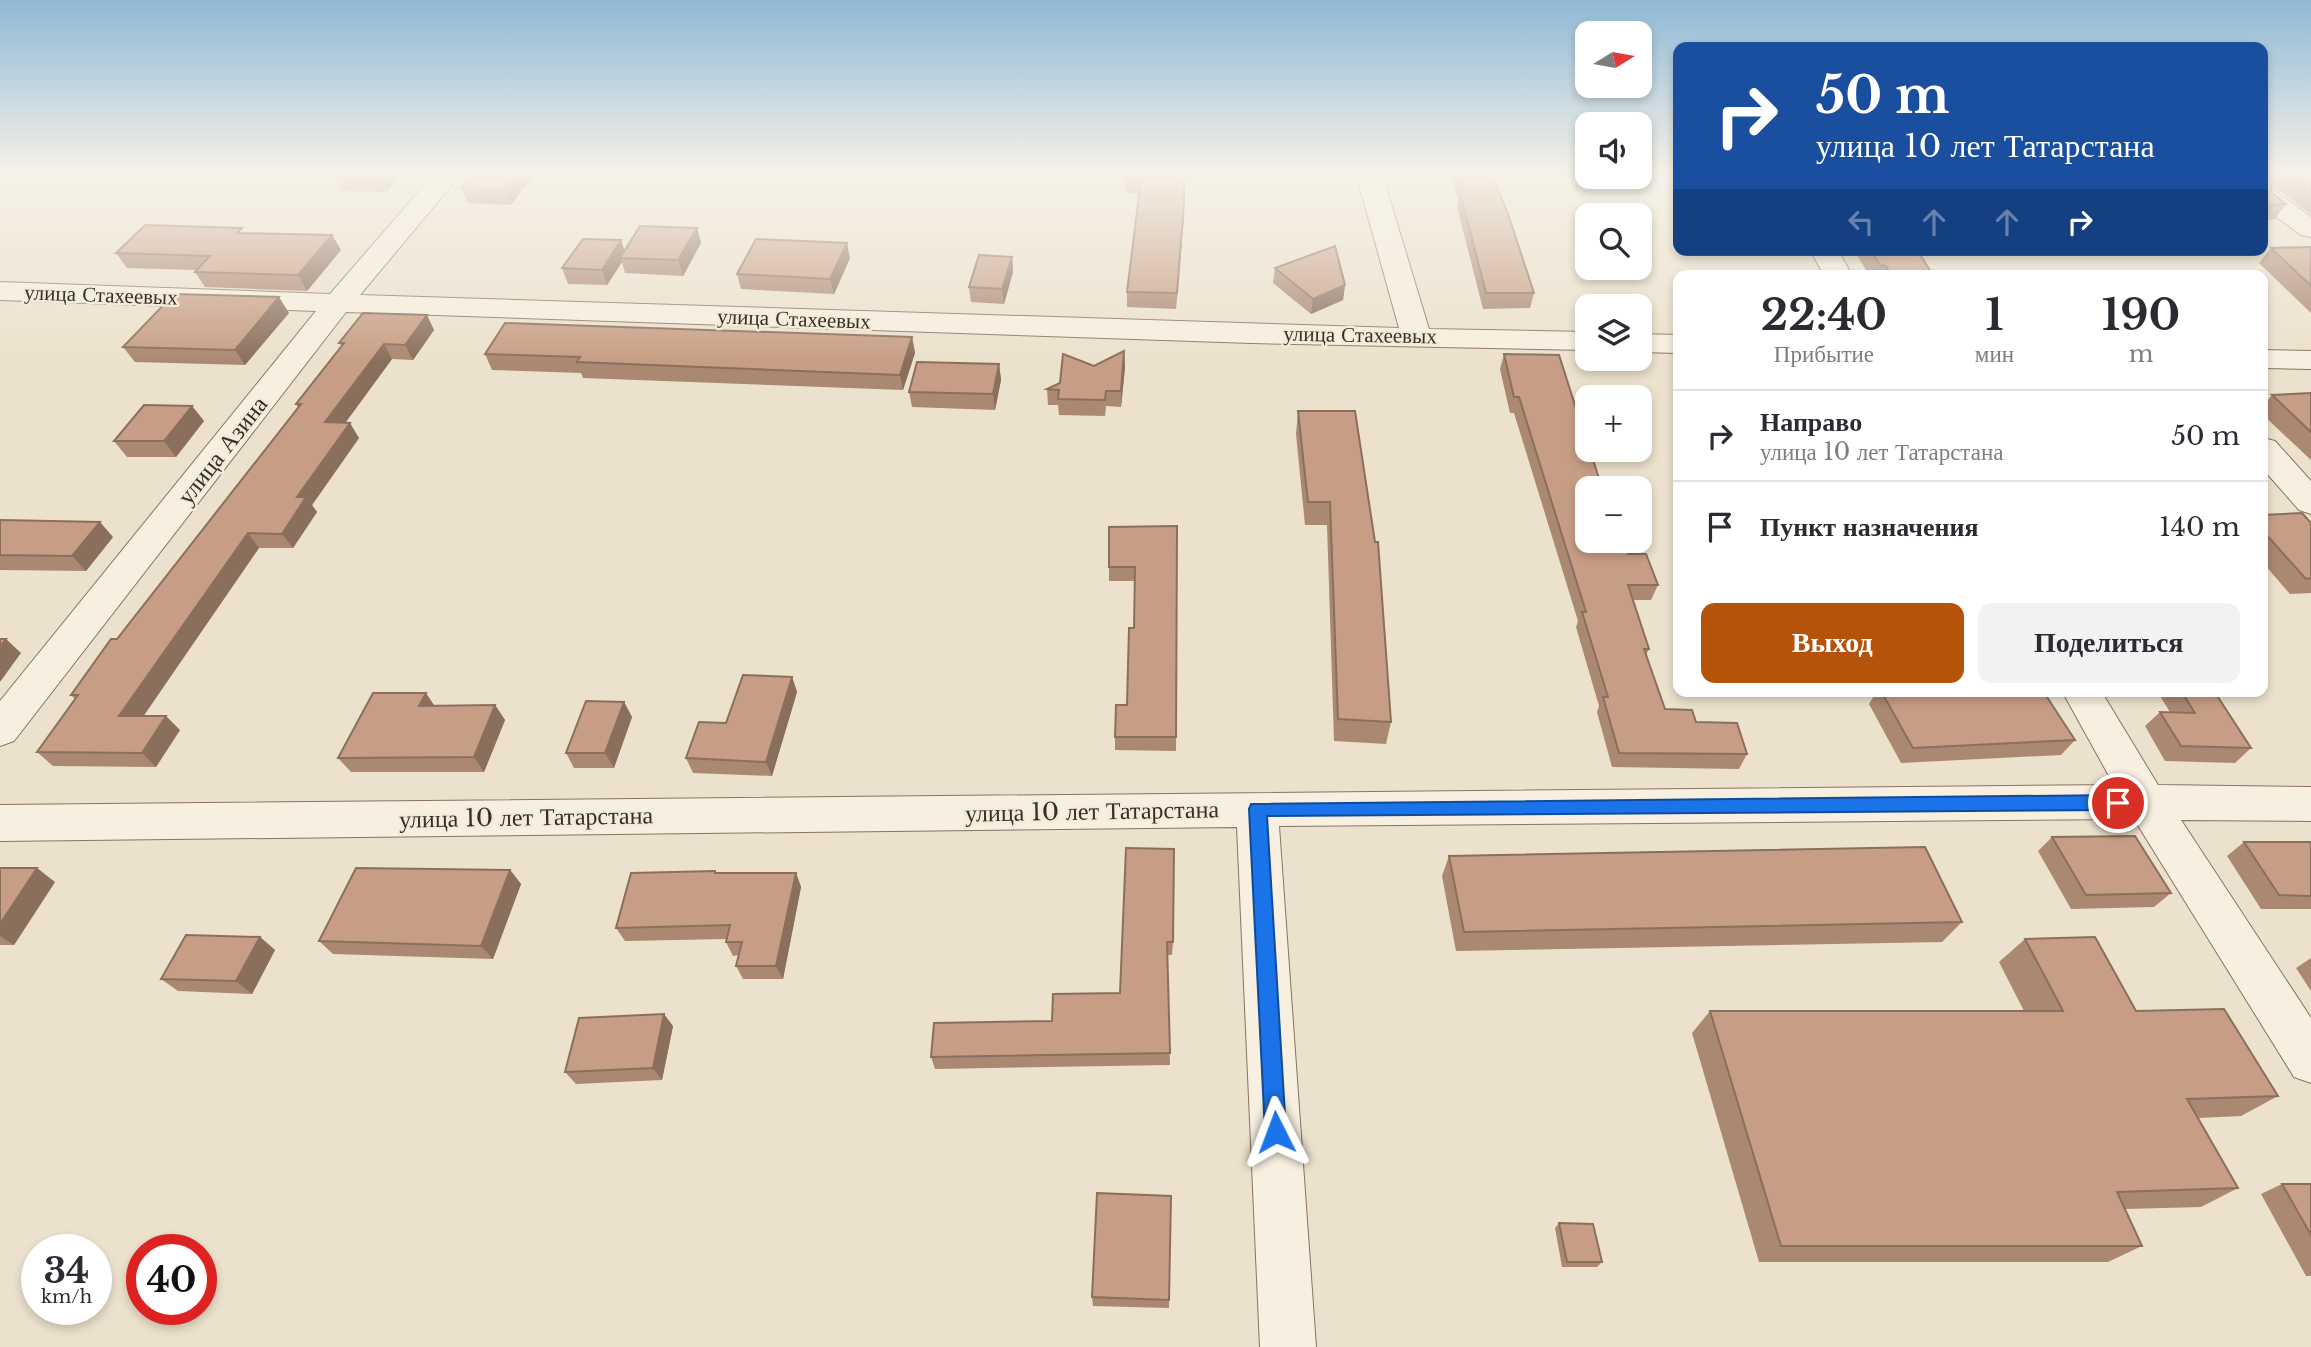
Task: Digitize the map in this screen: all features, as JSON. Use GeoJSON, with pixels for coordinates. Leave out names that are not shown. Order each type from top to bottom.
{"type":"FeatureCollection","features":[{"type":"Feature","properties":{"kind":"street","name":"улица Азина"},"geometry":{"type":"LineString","coordinates":[[0,730],[337,304],[394,237]]}},
{"type":"Feature","properties":{"kind":"street"},"geometry":{"type":"LineString","coordinates":[[1387,237],[1416,335]]}},
{"type":"Feature","properties":{"kind":"street","name":"улица Стахеевых"},"geometry":{"type":"LineString","coordinates":[[0,291],[1251,334],[1416,335],[1575,341]]}},
{"type":"Feature","properties":{"kind":"street"},"geometry":{"type":"LineString","coordinates":[[1652,343],[1673,344]]}},
{"type":"Feature","properties":{"kind":"street"},"geometry":{"type":"LineString","coordinates":[[2268,359],[2311,360]]}},
{"type":"Feature","properties":{"kind":"street"},"geometry":{"type":"LineString","coordinates":[[2268,455],[2311,502]]}},
{"type":"Feature","properties":{"kind":"street"},"geometry":{"type":"LineString","coordinates":[[2085,697],[2146,802],[2311,1060]]}},
{"type":"Feature","properties":{"kind":"street","name":"улица 10 лет Татарстана"},"geometry":{"type":"LineString","coordinates":[[0,823],[1257,809],[2146,802],[2311,804]]}},
{"type":"Feature","properties":{"kind":"street"},"geometry":{"type":"LineString","coordinates":[[1257,809],[1288,1347]]}},
{"type":"Feature","properties":{"kind":"building"},"geometry":{"type":"Polygon","coordinates":[[[133,237],[330,237],[298,275],[195,272],[210,256],[116,253],[133,237]]]}},
{"type":"Feature","properties":{"kind":"building"},"geometry":{"type":"Polygon","coordinates":[[[633,237],[692,237],[678,260],[620,258],[633,237]]]}},
{"type":"Feature","properties":{"kind":"building"},"geometry":{"type":"Polygon","coordinates":[[[1134,237],[1181,237],[1177,293],[1127,292],[1134,237]]]}},
{"type":"Feature","properties":{"kind":"building"},"geometry":{"type":"Polygon","coordinates":[[[1472,237],[1516,237],[1534,293],[1486,293],[1472,237]]]}},
{"type":"Feature","properties":{"kind":"building"},"geometry":{"type":"Polygon","coordinates":[[[583,239],[621,240],[602,270],[562,268],[583,239]]]}},
{"type":"Feature","properties":{"kind":"building"},"geometry":{"type":"Polygon","coordinates":[[[756,239],[847,243],[830,279],[737,274],[756,239]]]}},
{"type":"Feature","properties":{"kind":"building"},"geometry":{"type":"Polygon","coordinates":[[[1335,246],[1345,285],[1313,299],[1275,268],[1335,246]]]}},
{"type":"Feature","properties":{"kind":"building"},"geometry":{"type":"Polygon","coordinates":[[[2311,247],[2311,286],[2271,248],[2311,247]]]}},
{"type":"Feature","properties":{"kind":"building"},"geometry":{"type":"Polygon","coordinates":[[[979,255],[1012,257],[1002,289],[969,287],[979,255]]]}},
{"type":"Feature","properties":{"kind":"building"},"geometry":{"type":"Polygon","coordinates":[[[1875,256],[1921,256],[1930,270],[1888,270],[1886,266],[1880,265],[1875,256]]]}},
{"type":"Feature","properties":{"kind":"building"},"geometry":{"type":"Polygon","coordinates":[[[174,294],[279,297],[235,350],[123,347],[174,294]]]}},
{"type":"Feature","properties":{"kind":"building"},"geometry":{"type":"Polygon","coordinates":[[[363,313],[427,315],[405,345],[384,344],[325,422],[350,423],[297,497],[306,497],[282,534],[248,533],[119,716],[166,716],[142,753],[37,752],[78,695],[71,695],[111,639],[117,639],[301,404],[296,404],[344,343],[339,343],[363,313]]]}},
{"type":"Feature","properties":{"kind":"building"},"geometry":{"type":"Polygon","coordinates":[[[505,323],[912,337],[900,375],[577,362],[580,357],[485,354],[505,323]]]}},
{"type":"Feature","properties":{"kind":"building"},"geometry":{"type":"Polygon","coordinates":[[[1124,351],[1121,391],[1106,391],[1105,400],[1058,399],[1059,390],[1047,389],[1060,383],[1063,354],[1094,366],[1124,351]]]}},
{"type":"Feature","properties":{"kind":"building"},"geometry":{"type":"Polygon","coordinates":[[[1504,354],[1559,355],[1575,405],[1575,462],[1594,462],[1598,476],[1575,476],[1575,553],[1646,554],[1658,585],[1628,585],[1649,649],[1644,649],[1665,709],[1692,710],[1696,722],[1737,723],[1747,754],[1619,753],[1603,697],[1608,697],[1582,612],[1586,612],[1519,397],[1514,397],[1504,354]]]}},
{"type":"Feature","properties":{"kind":"building"},"geometry":{"type":"Polygon","coordinates":[[[917,362],[999,364],[993,394],[909,392],[917,362]]]}},
{"type":"Feature","properties":{"kind":"building"},"geometry":{"type":"Polygon","coordinates":[[[2311,393],[2311,432],[2272,395],[2311,393]]]}},
{"type":"Feature","properties":{"kind":"building"},"geometry":{"type":"Polygon","coordinates":[[[144,405],[192,406],[164,441],[114,441],[144,405]]]}},
{"type":"Feature","properties":{"kind":"building"},"geometry":{"type":"Polygon","coordinates":[[[1298,411],[1355,411],[1375,542],[1378,542],[1391,722],[1338,719],[1330,502],[1308,502],[1298,411]]]}},
{"type":"Feature","properties":{"kind":"building"},"geometry":{"type":"Polygon","coordinates":[[[2302,513],[2311,523],[2311,578],[2306,579],[2268,537],[2268,515],[2302,513]]]}},
{"type":"Feature","properties":{"kind":"building"},"geometry":{"type":"Polygon","coordinates":[[[0,520],[100,522],[72,556],[0,555],[0,520]]]}},
{"type":"Feature","properties":{"kind":"building"},"geometry":{"type":"Polygon","coordinates":[[[1177,526],[1176,737],[1115,737],[1116,705],[1127,705],[1129,628],[1134,628],[1135,567],[1109,567],[1109,527],[1177,526]]]}},
{"type":"Feature","properties":{"kind":"building"},"geometry":{"type":"Polygon","coordinates":[[[743,675],[792,677],[766,762],[686,758],[699,722],[726,723],[743,675]]]}},
{"type":"Feature","properties":{"kind":"building"},"geometry":{"type":"Polygon","coordinates":[[[373,693],[426,693],[419,706],[495,705],[474,757],[338,758],[373,693]]]}},
{"type":"Feature","properties":{"kind":"building"},"geometry":{"type":"Polygon","coordinates":[[[1884,697],[2047,697],[2075,740],[1913,748],[1884,697]]]}},
{"type":"Feature","properties":{"kind":"building"},"geometry":{"type":"Polygon","coordinates":[[[2185,697],[2218,697],[2251,748],[2181,746],[2160,712],[2195,713],[2185,697]]]}},
{"type":"Feature","properties":{"kind":"building"},"geometry":{"type":"Polygon","coordinates":[[[586,701],[624,702],[605,753],[566,753],[586,701]]]}},
{"type":"Feature","properties":{"kind":"building"},"geometry":{"type":"Polygon","coordinates":[[[2135,836],[2171,893],[2086,895],[2052,837],[2135,836]]]}},
{"type":"Feature","properties":{"kind":"building"},"geometry":{"type":"Polygon","coordinates":[[[2244,842],[2310,842],[2311,896],[2279,895],[2244,842]]]}},
{"type":"Feature","properties":{"kind":"building"},"geometry":{"type":"Polygon","coordinates":[[[1925,847],[1962,922],[1464,932],[1449,856],[1925,847]]]}},
{"type":"Feature","properties":{"kind":"building"},"geometry":{"type":"Polygon","coordinates":[[[1126,848],[1174,849],[1173,942],[1167,942],[1170,1053],[931,1057],[934,1023],[1052,1021],[1053,994],[1120,993],[1126,848]]]}},
{"type":"Feature","properties":{"kind":"building"},"geometry":{"type":"Polygon","coordinates":[[[0,868],[37,868],[0,924],[0,868]]]}},
{"type":"Feature","properties":{"kind":"building"},"geometry":{"type":"Polygon","coordinates":[[[356,868],[510,870],[481,946],[319,941],[356,868]]]}},
{"type":"Feature","properties":{"kind":"building"},"geometry":{"type":"Polygon","coordinates":[[[631,873],[796,873],[776,966],[736,966],[742,942],[726,942],[730,925],[616,928],[631,873]]]}},
{"type":"Feature","properties":{"kind":"building"},"geometry":{"type":"Polygon","coordinates":[[[186,935],[260,937],[236,981],[161,979],[186,935]]]}},
{"type":"Feature","properties":{"kind":"building"},"geometry":{"type":"Polygon","coordinates":[[[2095,937],[2136,1011],[2224,1009],[2278,1096],[2187,1099],[2238,1188],[2117,1192],[2142,1246],[1781,1246],[1710,1011],[2063,1011],[2025,939],[2095,937]]]}},
{"type":"Feature","properties":{"kind":"building"},"geometry":{"type":"Polygon","coordinates":[[[664,1014],[653,1068],[565,1072],[579,1018],[664,1014]]]}},
{"type":"Feature","properties":{"kind":"building"},"geometry":{"type":"Polygon","coordinates":[[[2282,1184],[2311,1184],[2311,1235],[2282,1184]]]}},
{"type":"Feature","properties":{"kind":"building"},"geometry":{"type":"Polygon","coordinates":[[[1097,1193],[1171,1196],[1169,1300],[1092,1297],[1097,1193]]]}},
{"type":"Feature","properties":{"kind":"building"},"geometry":{"type":"Polygon","coordinates":[[[1559,1223],[1593,1224],[1602,1262],[1567,1262],[1559,1223]]]}},
{"type":"Feature","properties":{"kind":"route"},"geometry":{"type":"LineString","coordinates":[[1276,1132],[1257,809],[2118,803]]}}]}
